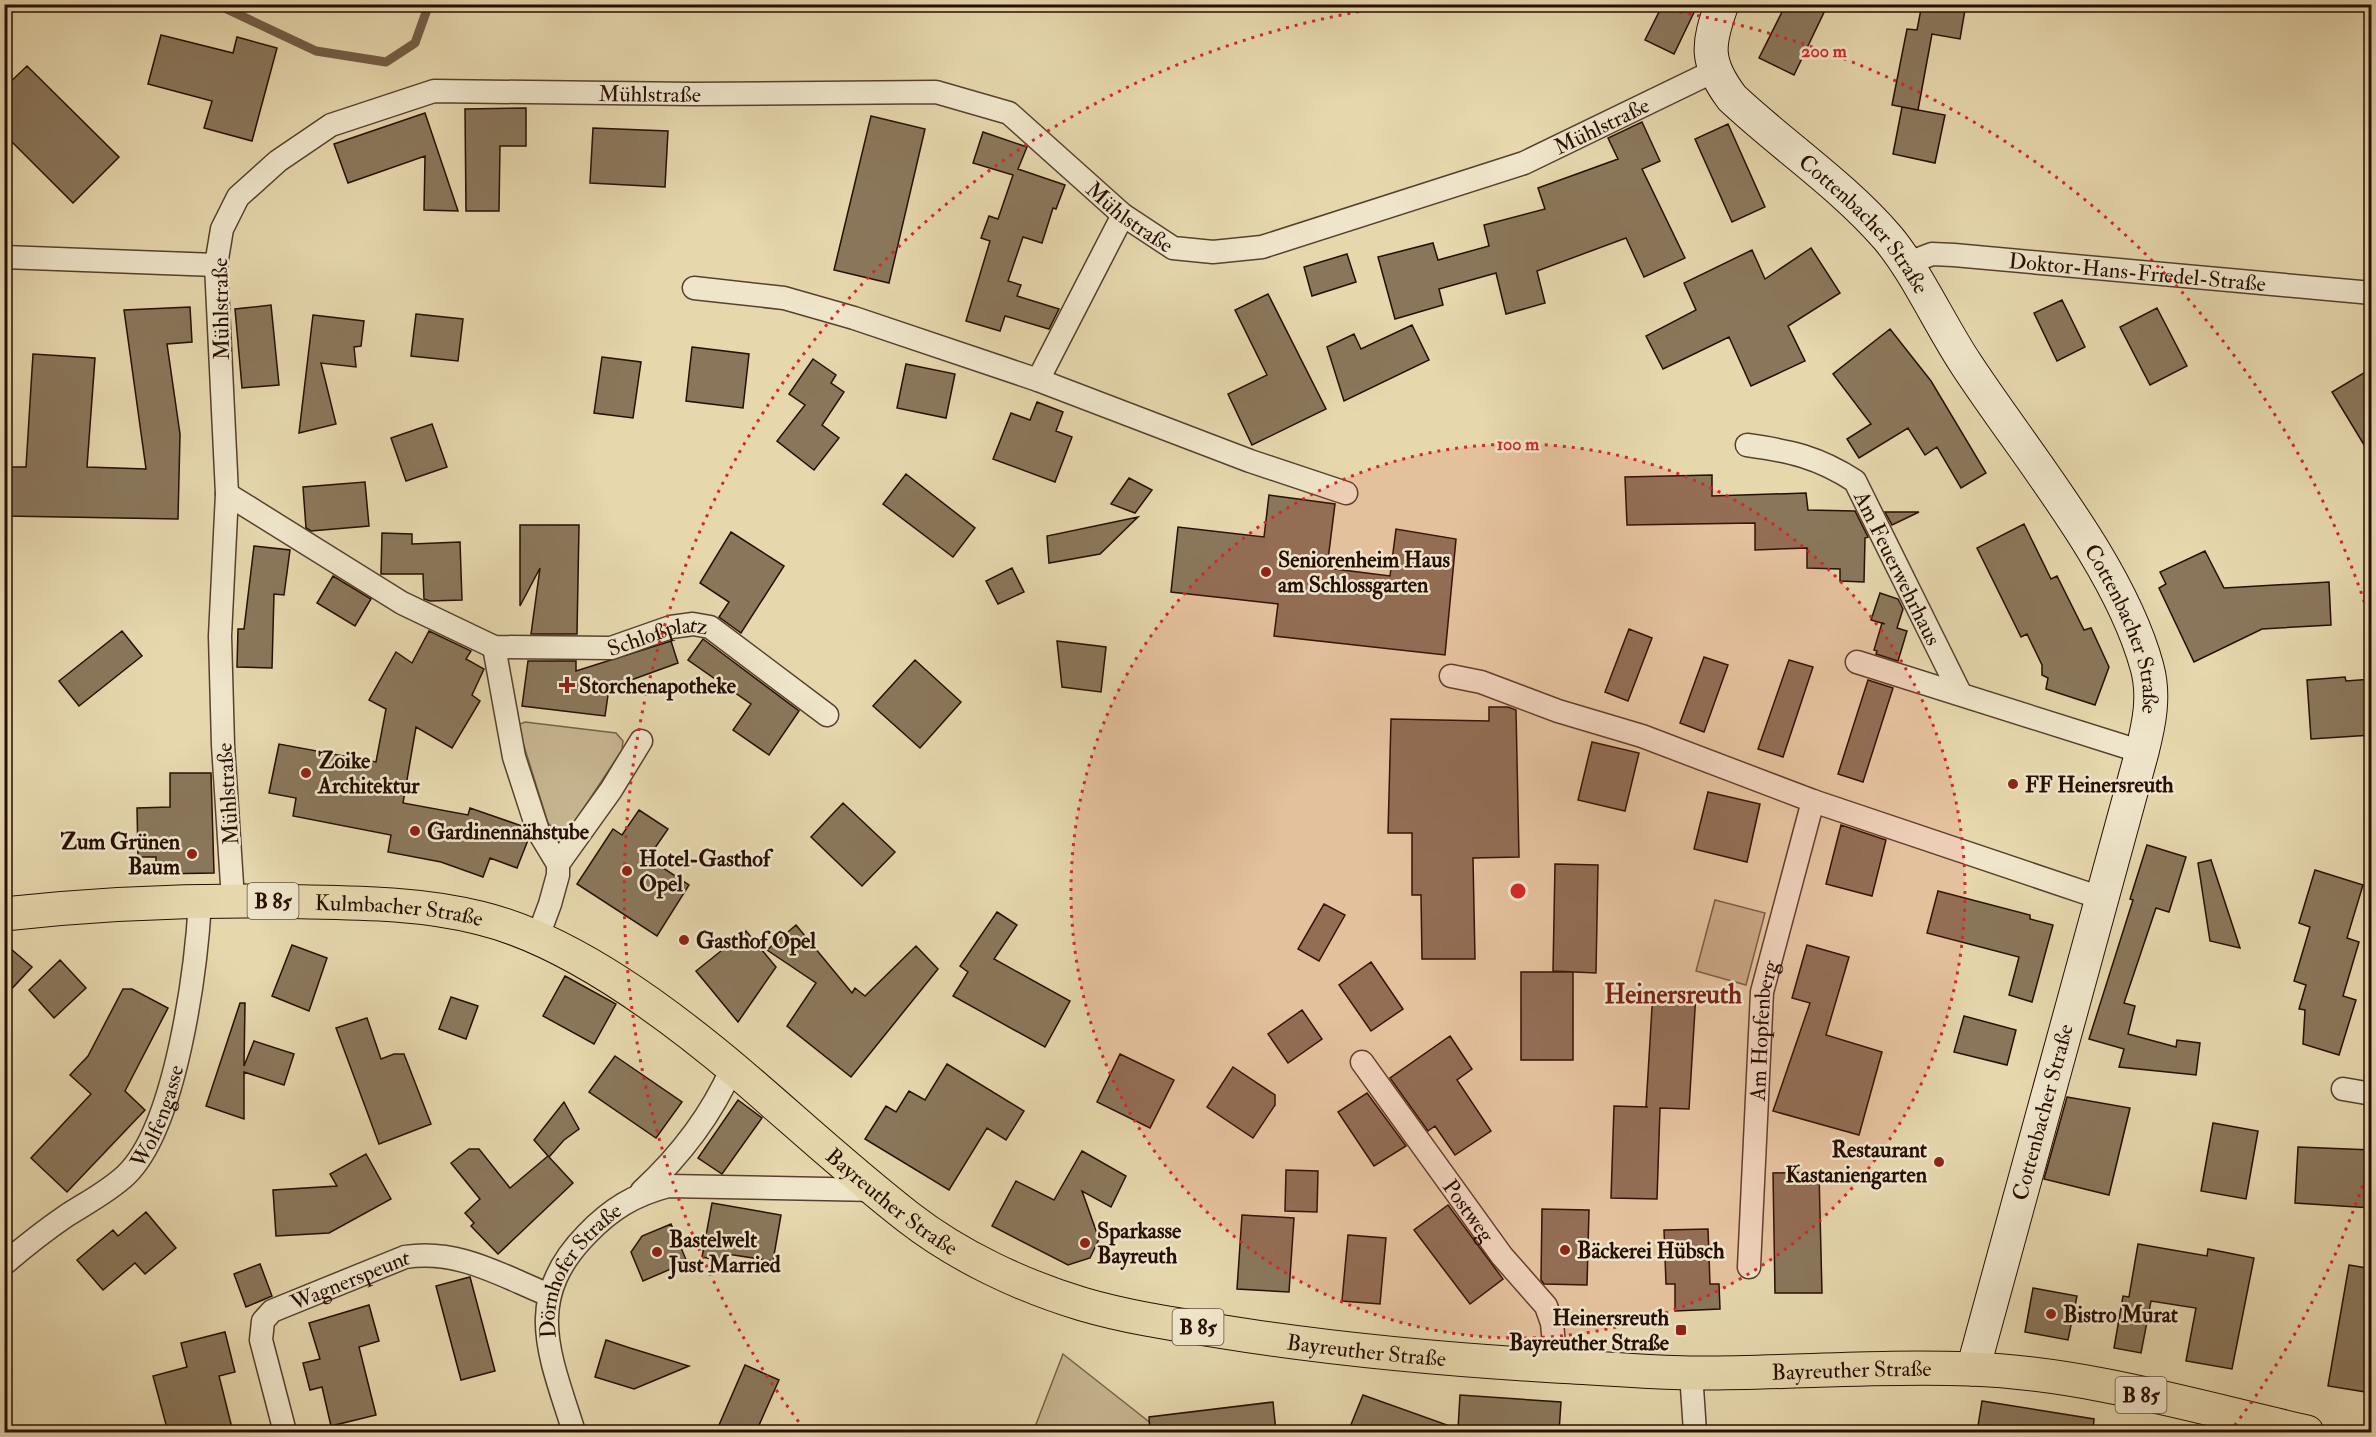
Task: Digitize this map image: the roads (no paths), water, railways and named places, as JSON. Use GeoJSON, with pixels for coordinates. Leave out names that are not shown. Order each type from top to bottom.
{"type":"FeatureCollection","features":[{"type":"Feature","properties":{"kind":"main road","name":"Kulmbacher Straße"},"geometry":{"type":"LineString","coordinates":[[4,914],[92,904],[233,900],[383,903],[484,918],[537,939]]}},
{"type":"Feature","properties":{"kind":"main road","name":"Bayreuther Straße"},"geometry":{"type":"LineString","coordinates":[[537,939],[618,984],[661,1012],[732,1068],[910,1219],[952,1247],[1026,1283],[1084,1305],[1159,1321],[1308,1344],[1476,1361],[1691,1373],[1811,1369],[1973,1369],[2032,1375],[2116,1389],[2307,1432]]}},
{"type":"Feature","properties":{"kind":"street","name":"Cottenbacher Straße"},"geometry":{"type":"LineString","coordinates":[[1722,4],[1710,45],[1714,71],[1732,98],[1876,225],[1905,264],[1964,362],[2078,529],[2118,598],[2140,649],[2150,684],[2150,716],[2142,752],[1973,1369]]}},
{"type":"Feature","properties":{"kind":"street","name":"Mühlstraße"},"geometry":{"type":"LineString","coordinates":[[233,900],[223,745],[220,636],[227,494],[216,265],[222,229],[238,197],[278,161],[331,125],[434,91],[693,94],[936,92],[1009,113],[1124,215],[1173,248],[1213,252],[1262,247],[1524,163],[1714,71]]}},
{"type":"Feature","properties":{"kind":"street"},"geometry":{"type":"LineString","coordinates":[[1038,380],[1124,215]]}},
{"type":"Feature","properties":{"kind":"street","name":"Doktor-Hans-Friedel-Straße"},"geometry":{"type":"LineString","coordinates":[[1905,264],[1932,254],[1954,255],[2372,293]]}},
{"type":"Feature","properties":{"kind":"street"},"geometry":{"type":"LineString","coordinates":[[4,257],[216,265]]}},
{"type":"Feature","properties":{"kind":"street"},"geometry":{"type":"LineString","coordinates":[[694,288],[784,298],[854,318],[1038,380],[1250,461],[1346,494]]}},
{"type":"Feature","properties":{"kind":"street","name":"Am Feuerwehrhaus"},"geometry":{"type":"LineString","coordinates":[[1747,445],[1799,454],[1829,464],[1855,481],[1960,693]]}},
{"type":"Feature","properties":{"kind":"street","name":"Schloßplatz"},"geometry":{"type":"LineString","coordinates":[[227,494],[402,603],[494,647],[611,648],[671,627],[693,624],[710,627],[827,715]]}},
{"type":"Feature","properties":{"kind":"street"},"geometry":{"type":"LineString","coordinates":[[494,647],[514,757],[538,831],[558,864],[558,875],[550,904],[537,939]]}},
{"type":"Feature","properties":{"kind":"street"},"geometry":{"type":"LineString","coordinates":[[1857,662],[2142,752]]}},
{"type":"Feature","properties":{"kind":"street"},"geometry":{"type":"LineString","coordinates":[[1451,676],[1480,682],[1558,711],[1642,736],[1813,801],[2101,898]]}},
{"type":"Feature","properties":{"kind":"street"},"geometry":{"type":"LineString","coordinates":[[558,864],[611,790],[641,741]]}},
{"type":"Feature","properties":{"kind":"street","name":"Am Hopfenberg"},"geometry":{"type":"LineString","coordinates":[[1749,1267],[1762,992],[1813,801]]}},
{"type":"Feature","properties":{"kind":"street","name":"Wolfengasse"},"geometry":{"type":"LineString","coordinates":[[4,1264],[31,1240],[125,1175],[146,1149],[158,1121],[182,1034],[193,983],[200,902]]}},
{"type":"Feature","properties":{"kind":"street","name":"Postweg"},"geometry":{"type":"LineString","coordinates":[[1362,1062],[1502,1256],[1546,1306],[1552,1323],[1556,1366]]}},
{"type":"Feature","properties":{"kind":"street","name":"Dörnhofer Straße"},"geometry":{"type":"LineString","coordinates":[[641,1193],[686,1146],[720,1095],[732,1068]]}},
{"type":"Feature","properties":{"kind":"street"},"geometry":{"type":"LineString","coordinates":[[2343,1089],[2372,1094]]}},
{"type":"Feature","properties":{"kind":"street","name":"Dörnhofer Straße"},"geometry":{"type":"LineString","coordinates":[[574,1432],[548,1348],[546,1321],[549,1295],[559,1269],[575,1246],[618,1205],[641,1193],[668,1186],[877,1190]]}},
{"type":"Feature","properties":{"kind":"street","name":"Wagnerspeunt"},"geometry":{"type":"LineString","coordinates":[[285,1432],[261,1340],[263,1321],[272,1311],[405,1257],[425,1254],[452,1256],[469,1261],[549,1295]]}},
{"type":"Feature","properties":{"kind":"street"},"geometry":{"type":"LineString","coordinates":[[1691,1373],[1695,1432]]}},
{"type":"Feature","properties":{"kind":"waterway"},"geometry":{"type":"LineString","coordinates":[[216,4],[316,51],[386,62],[415,43],[429,4]]}},
{"type":"Feature","properties":{"kind":"place","name":"Seniorenheim Haus am Schlossgarten"},"geometry":{"type":"Point","coordinates":[1266,572]}},
{"type":"Feature","properties":{"kind":"place","name":"Storchenapotheke"},"geometry":{"type":"Point","coordinates":[567,685]}},
{"type":"Feature","properties":{"kind":"place","name":"Zoike Architektur"},"geometry":{"type":"Point","coordinates":[306,773]}},
{"type":"Feature","properties":{"kind":"place","name":"FF Heinersreuth"},"geometry":{"type":"Point","coordinates":[2013,784]}},
{"type":"Feature","properties":{"kind":"place","name":"Gardinennähstube"},"geometry":{"type":"Point","coordinates":[415,831]}},
{"type":"Feature","properties":{"kind":"place","name":"Zum Grünen Baum"},"geometry":{"type":"Point","coordinates":[192,854]}},
{"type":"Feature","properties":{"kind":"place","name":"Hotel-Gasthof Opel"},"geometry":{"type":"Point","coordinates":[627,871]}},
{"type":"Feature","properties":{"kind":"place","name":"Gasthof Opel"},"geometry":{"type":"Point","coordinates":[684,940]}},
{"type":"Feature","properties":{"kind":"place","name":"Restaurant Kastaniengarten"},"geometry":{"type":"Point","coordinates":[1939,1162]}},
{"type":"Feature","properties":{"kind":"place","name":"Sparkasse Bayreuth"},"geometry":{"type":"Point","coordinates":[1085,1243]}},
{"type":"Feature","properties":{"kind":"place","name":"Bäckerei Hübsch"},"geometry":{"type":"Point","coordinates":[1565,1250]}},
{"type":"Feature","properties":{"kind":"place","name":"Bastelwelt Just Married"},"geometry":{"type":"Point","coordinates":[657,1252]}},
{"type":"Feature","properties":{"kind":"place","name":"Bistro Murat"},"geometry":{"type":"Point","coordinates":[2051,1314]}},
{"type":"Feature","properties":{"kind":"place","name":"Heinersreuth Bayreuther Straße"},"geometry":{"type":"Point","coordinates":[1681,1330]}},
{"type":"Feature","properties":{"kind":"district","name":"Heinersreuth"},"geometry":{"type":"Point","coordinates":[1673,994]}}]}
